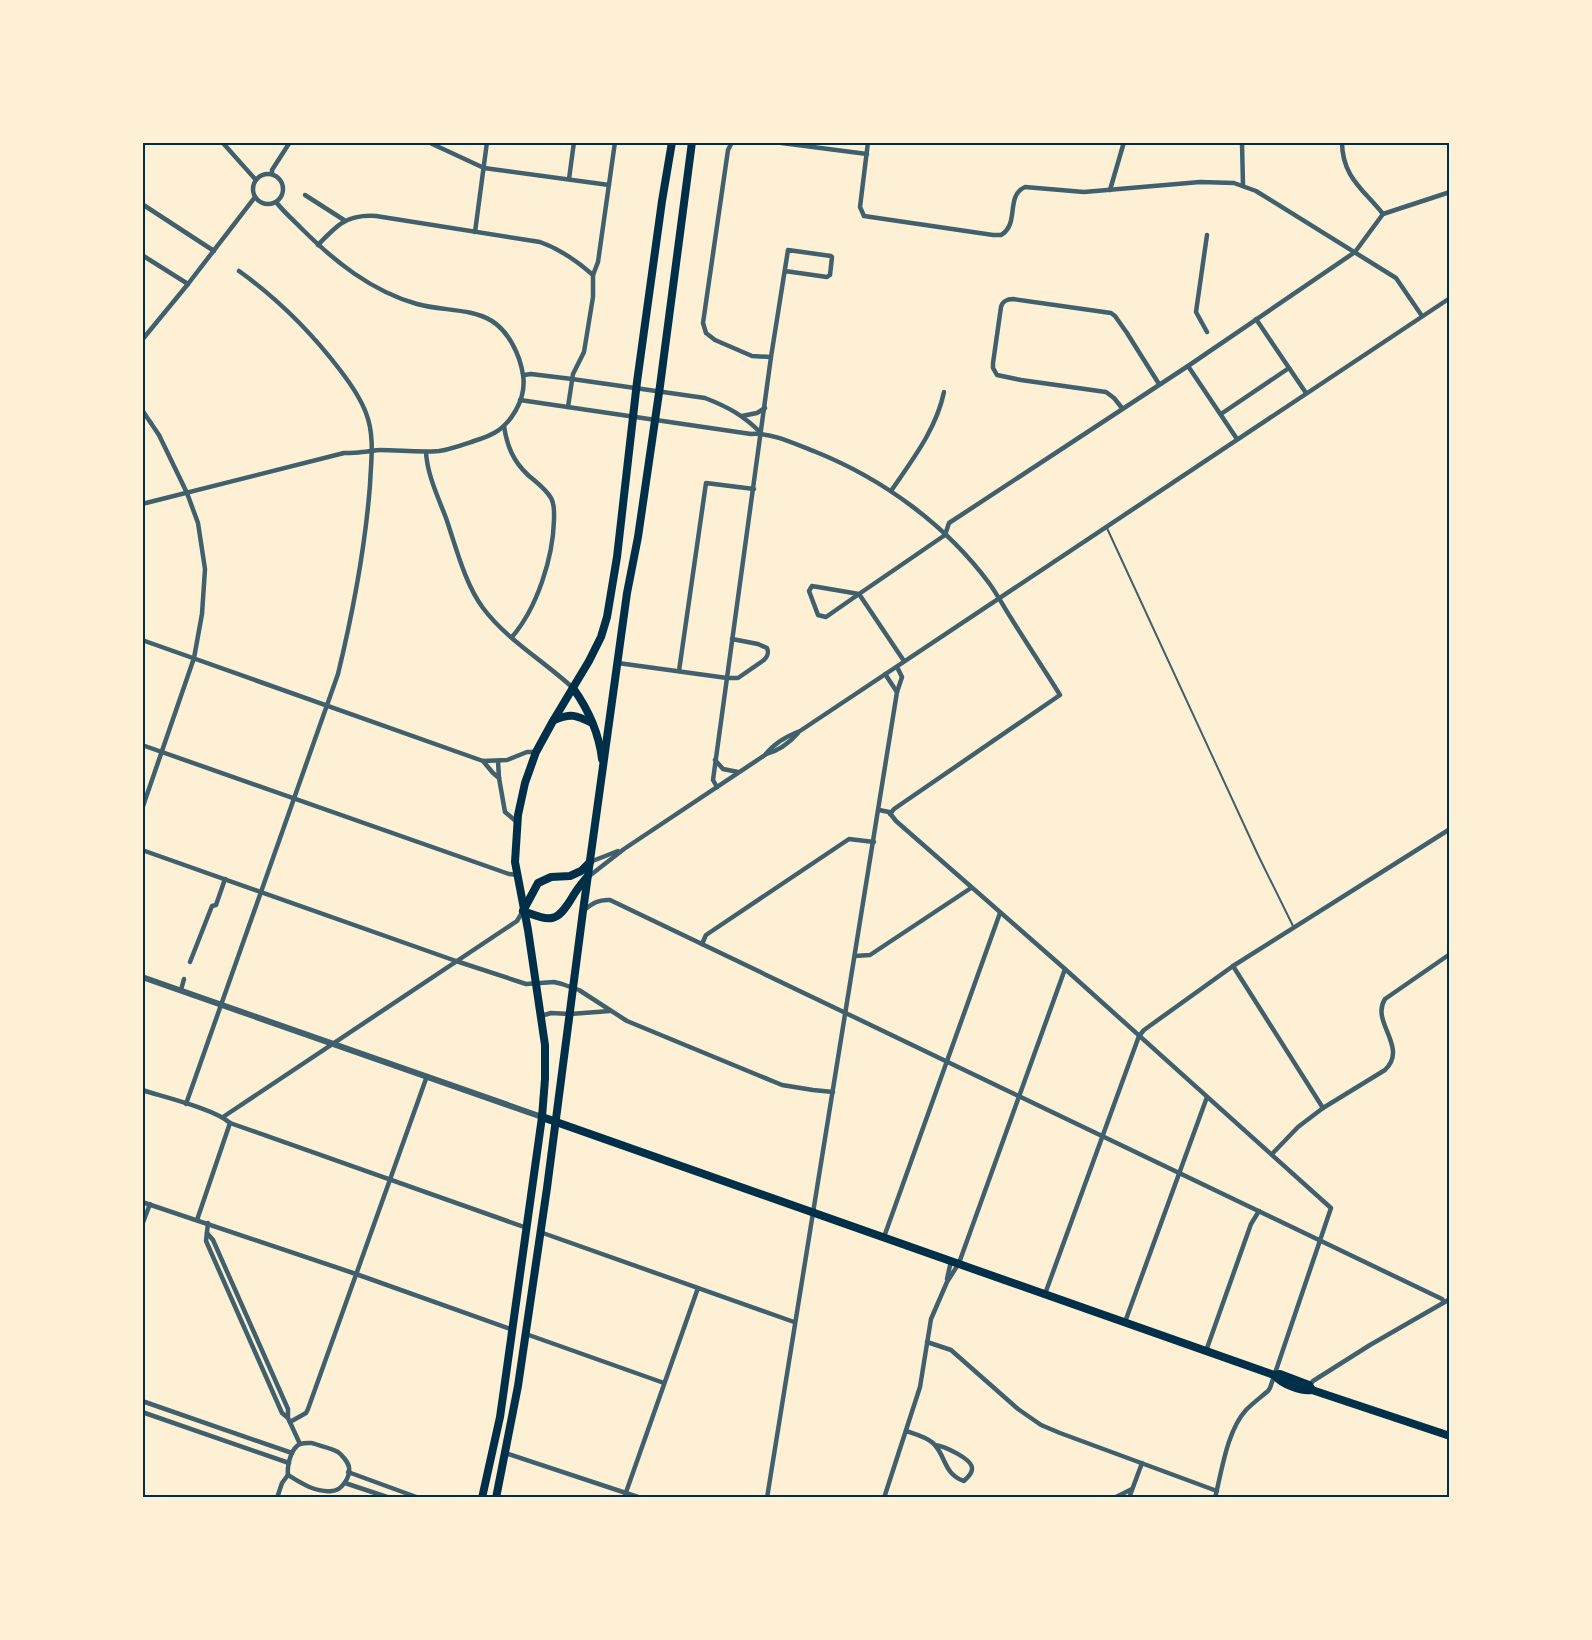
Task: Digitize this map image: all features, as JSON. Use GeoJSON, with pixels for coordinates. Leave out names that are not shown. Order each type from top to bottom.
{"type":"FeatureCollection","features":[{"type":"Feature","properties":{"kind":"main road"},"geometry":{"type":"LineString","coordinates":[[482,1497],[500,1417],[542,1117],[545,1056],[541,1016],[515,853],[517,822],[525,783],[536,752],[589,661],[601,637],[607,617],[617,557],[636,388],[672,142]]}},
{"type":"Feature","properties":{"kind":"main road"},"geometry":{"type":"LineString","coordinates":[[496,1497],[506,1453],[526,1334],[627,593],[638,537],[655,421],[692,142]]}},
{"type":"Feature","properties":{"kind":"main road"},"geometry":{"type":"LineString","coordinates":[[573,688],[584,705],[599,738],[603,770]]}},
{"type":"Feature","properties":{"kind":"main road"},"geometry":{"type":"LineString","coordinates":[[553,721],[565,716],[576,715],[592,723]]}},
{"type":"Feature","properties":{"kind":"main road"},"geometry":{"type":"LineString","coordinates":[[523,911],[538,883],[550,877],[570,876],[581,872],[590,862]]}},
{"type":"Feature","properties":{"kind":"main road"},"geometry":{"type":"LineString","coordinates":[[523,911],[548,919],[561,914],[576,890],[588,877]]}},
{"type":"Feature","properties":{"kind":"main road"},"geometry":{"type":"LineString","coordinates":[[542,1117],[1274,1375],[1279,1381],[1449,1436]]}},
{"type":"Feature","properties":{"kind":"main road"},"geometry":{"type":"LineString","coordinates":[[527,1228],[540,1232]]}},
{"type":"Feature","properties":{"kind":"main road"},"geometry":{"type":"LineString","coordinates":[[513,1330],[526,1334]]}},
{"type":"Feature","properties":{"kind":"street"},"geometry":{"type":"LineString","coordinates":[[222,142],[256,180]]}},
{"type":"Feature","properties":{"kind":"street"},"geometry":{"type":"LineString","coordinates":[[272,174],[290,142]]}},
{"type":"Feature","properties":{"kind":"street"},"geometry":{"type":"LineString","coordinates":[[428,142],[484,168],[609,185]]}},
{"type":"Feature","properties":{"kind":"street"},"geometry":{"type":"LineString","coordinates":[[475,232],[487,142]]}},
{"type":"Feature","properties":{"kind":"street"},"geometry":{"type":"LineString","coordinates":[[569,179],[574,142]]}},
{"type":"Feature","properties":{"kind":"street"},"geometry":{"type":"LineString","coordinates":[[568,407],[572,379],[584,352],[593,297],[593,275],[598,262],[615,142]]}},
{"type":"Feature","properties":{"kind":"street"},"geometry":{"type":"LineString","coordinates":[[732,142],[728,150],[703,323],[706,333],[715,340],[752,356],[771,357]]}},
{"type":"Feature","properties":{"kind":"street"},"geometry":{"type":"LineString","coordinates":[[774,142],[867,154]]}},
{"type":"Feature","properties":{"kind":"street"},"geometry":{"type":"LineString","coordinates":[[868,142],[860,207],[864,216],[1001,235],[1009,228],[1015,198],[1020,190],[1025,188],[1084,192],[1200,182],[1234,183],[1256,191],[1396,278],[1422,316]]}},
{"type":"Feature","properties":{"kind":"street"},"geometry":{"type":"LineString","coordinates":[[1110,190],[1124,142]]}},
{"type":"Feature","properties":{"kind":"street"},"geometry":{"type":"LineString","coordinates":[[1242,142],[1243,186]]}},
{"type":"Feature","properties":{"kind":"street"},"geometry":{"type":"LineString","coordinates":[[1342,142],[1344,163],[1348,174],[1383,214]]}},
{"type":"Feature","properties":{"kind":"street"},"geometry":{"type":"LineString","coordinates":[[272,174],[283,186],[282,195],[276,202],[264,204],[255,197],[253,189],[256,180],[261,175],[272,174]]}},
{"type":"Feature","properties":{"kind":"street"},"geometry":{"type":"LineString","coordinates":[[904,662],[860,594],[812,586],[809,591],[818,615],[826,617],[860,594],[945,535],[949,523],[1188,366],[1355,252],[1383,214],[1449,192]]}},
{"type":"Feature","properties":{"kind":"street"},"geometry":{"type":"LineString","coordinates":[[304,195],[344,220]]}},
{"type":"Feature","properties":{"kind":"street"},"geometry":{"type":"LineString","coordinates":[[142,340],[188,285],[255,197]]}},
{"type":"Feature","properties":{"kind":"street"},"geometry":{"type":"LineString","coordinates":[[142,504],[344,453],[373,450],[442,451],[464,445],[492,435],[504,426],[520,400],[524,375],[517,354],[508,337],[492,321],[470,313],[419,304],[396,297],[374,286],[346,268],[318,244],[276,202]]}},
{"type":"Feature","properties":{"kind":"street"},"geometry":{"type":"LineString","coordinates":[[142,204],[214,251]]}},
{"type":"Feature","properties":{"kind":"street"},"geometry":{"type":"LineString","coordinates":[[318,244],[344,220],[363,215],[529,240],[551,246],[565,253],[593,275]]}},
{"type":"Feature","properties":{"kind":"street"},"geometry":{"type":"LineString","coordinates":[[1207,235],[1196,312],[1207,332]]}},
{"type":"Feature","properties":{"kind":"street"},"geometry":{"type":"LineString","coordinates":[[717,787],[713,780],[715,760],[788,250],[832,257],[830,275],[826,277],[785,271]]}},
{"type":"Feature","properties":{"kind":"street"},"geometry":{"type":"LineString","coordinates":[[142,255],[188,285]]}},
{"type":"Feature","properties":{"kind":"street"},"geometry":{"type":"LineString","coordinates":[[186,1104],[338,674],[350,625],[368,514],[373,450],[366,412],[353,388],[321,345],[293,316],[239,271]]}},
{"type":"Feature","properties":{"kind":"street"},"geometry":{"type":"LineString","coordinates":[[588,877],[624,849],[738,772],[765,754],[782,747],[800,731],[1449,298]]}},
{"type":"Feature","properties":{"kind":"street"},"geometry":{"type":"LineString","coordinates":[[1122,408],[1106,392],[997,375],[993,363],[1002,304],[1012,299],[1111,313],[1121,324],[1159,384]]}},
{"type":"Feature","properties":{"kind":"street"},"geometry":{"type":"LineString","coordinates":[[1256,319],[1306,393]]}},
{"type":"Feature","properties":{"kind":"street"},"geometry":{"type":"LineString","coordinates":[[1188,366],[1237,439]]}},
{"type":"Feature","properties":{"kind":"street"},"geometry":{"type":"LineString","coordinates":[[1221,414],[1289,368]]}},
{"type":"Feature","properties":{"kind":"street"},"geometry":{"type":"LineString","coordinates":[[524,375],[531,374],[659,391],[705,398],[724,405],[742,416],[761,433],[830,458],[891,491],[916,509],[945,535],[990,584],[1060,695],[894,809],[890,814]]}},
{"type":"Feature","properties":{"kind":"street"},"geometry":{"type":"LineString","coordinates":[[891,491],[931,430],[944,392]]}},
{"type":"Feature","properties":{"kind":"street"},"geometry":{"type":"LineString","coordinates":[[520,400],[632,418],[751,434],[761,433]]}},
{"type":"Feature","properties":{"kind":"street"},"geometry":{"type":"LineString","coordinates":[[742,416],[765,408]]}},
{"type":"Feature","properties":{"kind":"street"},"geometry":{"type":"LineString","coordinates":[[142,410],[159,435],[187,493],[198,523],[205,569],[202,614],[194,658],[142,809]]}},
{"type":"Feature","properties":{"kind":"street"},"geometry":{"type":"LineString","coordinates":[[504,426],[513,457],[549,495],[554,512],[551,548],[542,582],[535,599],[512,637]]}},
{"type":"Feature","properties":{"kind":"street"},"geometry":{"type":"LineString","coordinates":[[426,452],[429,469],[472,590],[492,619],[573,688]]}},
{"type":"Feature","properties":{"kind":"street"},"geometry":{"type":"LineString","coordinates":[[679,671],[706,483],[754,489]]}},
{"type":"Feature","properties":{"kind":"street"},"geometry":{"type":"LineString","coordinates":[[618,663],[738,678],[764,660],[768,652],[766,648],[758,644],[732,639]]}},
{"type":"Feature","properties":{"kind":"street"},"geometry":{"type":"LineString","coordinates":[[142,640],[483,761],[507,760],[527,752],[536,752]]}},
{"type":"Feature","properties":{"kind":"street"},"geometry":{"type":"LineString","coordinates":[[767,1497],[897,692],[902,677],[897,667]]}},
{"type":"Feature","properties":{"kind":"street"},"geometry":{"type":"LineString","coordinates":[[885,674],[897,692]]}},
{"type":"Feature","properties":{"kind":"street"},"geometry":{"type":"LineString","coordinates":[[142,745],[509,874],[518,875]]}},
{"type":"Feature","properties":{"kind":"street"},"geometry":{"type":"LineString","coordinates":[[715,760],[723,769],[738,772]]}},
{"type":"Feature","properties":{"kind":"street"},"geometry":{"type":"LineString","coordinates":[[483,761],[499,778]]}},
{"type":"Feature","properties":{"kind":"street"},"geometry":{"type":"LineString","coordinates":[[498,761],[505,812],[517,822]]}},
{"type":"Feature","properties":{"kind":"street"},"geometry":{"type":"LineString","coordinates":[[879,810],[890,814],[1331,1209],[1268,1391],[1245,1411],[1234,1428],[1215,1497]]}},
{"type":"Feature","properties":{"kind":"street"},"geometry":{"type":"LineString","coordinates":[[1045,1294],[1139,1036],[1144,1030],[1233,966],[1449,829]]}},
{"type":"Feature","properties":{"kind":"street"},"geometry":{"type":"LineString","coordinates":[[702,944],[706,935],[849,839],[874,842]]}},
{"type":"Feature","properties":{"kind":"street"},"geometry":{"type":"LineString","coordinates":[[590,862],[624,849]]}},
{"type":"Feature","properties":{"kind":"street"},"geometry":{"type":"LineString","coordinates":[[142,850],[526,984],[554,982],[579,990],[627,1021],[782,1085],[833,1092]]}},
{"type":"Feature","properties":{"kind":"street"},"geometry":{"type":"LineString","coordinates":[[190,962],[212,906],[216,905],[225,879]]}},
{"type":"Feature","properties":{"kind":"street"},"geometry":{"type":"LineString","coordinates":[[855,956],[870,955],[971,888]]}},
{"type":"Feature","properties":{"kind":"street"},"geometry":{"type":"LineString","coordinates":[[583,911],[594,903],[610,900],[1447,1301]]}},
{"type":"Feature","properties":{"kind":"street"},"geometry":{"type":"LineString","coordinates":[[223,1117],[517,921],[523,911]]}},
{"type":"Feature","properties":{"kind":"street"},"geometry":{"type":"LineString","coordinates":[[885,1237],[1000,913]]}},
{"type":"Feature","properties":{"kind":"street"},"geometry":{"type":"LineString","coordinates":[[1272,1154],[1298,1127],[1323,1108],[1390,1065],[1393,1058],[1393,1046],[1382,1017],[1382,1004],[1385,999],[1449,954]]}},
{"type":"Feature","properties":{"kind":"street"},"geometry":{"type":"LineString","coordinates":[[1233,966],[1323,1108]]}},
{"type":"Feature","properties":{"kind":"street"},"geometry":{"type":"LineString","coordinates":[[884,1497],[920,1387],[931,1319],[1019,1095],[1065,969]]}},
{"type":"Feature","properties":{"kind":"street"},"geometry":{"type":"LineString","coordinates":[[142,977],[542,1117]]}},
{"type":"Feature","properties":{"kind":"street"},"geometry":{"type":"LineString","coordinates":[[181,990],[184,979]]}},
{"type":"Feature","properties":{"kind":"street"},"geometry":{"type":"LineString","coordinates":[[541,1016],[551,1013],[610,1011]]}},
{"type":"Feature","properties":{"kind":"street"},"geometry":{"type":"LineString","coordinates":[[289,1420],[306,1413],[308,1409],[427,1076]]}},
{"type":"Feature","properties":{"kind":"street"},"geometry":{"type":"LineString","coordinates":[[142,1090],[223,1117],[230,1124],[527,1228]]}},
{"type":"Feature","properties":{"kind":"street"},"geometry":{"type":"LineString","coordinates":[[1125,1322],[1207,1097]]}},
{"type":"Feature","properties":{"kind":"street"},"geometry":{"type":"LineString","coordinates":[[197,1220],[230,1124]]}},
{"type":"Feature","properties":{"kind":"street"},"geometry":{"type":"LineString","coordinates":[[142,1202],[513,1330]]}},
{"type":"Feature","properties":{"kind":"street"},"geometry":{"type":"LineString","coordinates":[[142,1225],[150,1204]]}},
{"type":"Feature","properties":{"kind":"street"},"geometry":{"type":"LineString","coordinates":[[1206,1351],[1251,1224],[1259,1211]]}},
{"type":"Feature","properties":{"kind":"street"},"geometry":{"type":"LineString","coordinates":[[208,1223],[206,1241],[249,1328],[282,1413],[289,1420],[300,1444]]}},
{"type":"Feature","properties":{"kind":"street"},"geometry":{"type":"LineString","coordinates":[[540,1232],[794,1322]]}},
{"type":"Feature","properties":{"kind":"street"},"geometry":{"type":"LineString","coordinates":[[947,1282],[955,1262]]}},
{"type":"Feature","properties":{"kind":"street"},"geometry":{"type":"LineString","coordinates":[[625,1495],[698,1288]]}},
{"type":"Feature","properties":{"kind":"street"},"geometry":{"type":"LineString","coordinates":[[1309,1389],[1370,1345],[1447,1301]]}},
{"type":"Feature","properties":{"kind":"street"},"geometry":{"type":"LineString","coordinates":[[526,1334],[664,1383]]}},
{"type":"Feature","properties":{"kind":"street"},"geometry":{"type":"LineString","coordinates":[[927,1342],[951,1350],[1011,1404],[1041,1425],[1217,1491]]}},
{"type":"Feature","properties":{"kind":"street"},"geometry":{"type":"LineString","coordinates":[[142,1401],[292,1453]]}},
{"type":"Feature","properties":{"kind":"street"},"geometry":{"type":"LineString","coordinates":[[142,1412],[289,1463]]}},
{"type":"Feature","properties":{"kind":"street"},"geometry":{"type":"LineString","coordinates":[[198,1431],[202,1422]]}},
{"type":"Feature","properties":{"kind":"street"},"geometry":{"type":"LineString","coordinates":[[906,1431],[926,1438],[935,1445],[945,1466],[953,1475],[964,1481],[973,1467],[970,1463],[952,1450],[935,1445]]}},
{"type":"Feature","properties":{"kind":"street"},"geometry":{"type":"LineString","coordinates":[[277,1497],[288,1475],[292,1453],[300,1444],[312,1443],[338,1452],[349,1467],[345,1483],[333,1494],[311,1488],[288,1475]]}},
{"type":"Feature","properties":{"kind":"street"},"geometry":{"type":"LineString","coordinates":[[506,1453],[625,1495],[641,1497]]}},
{"type":"Feature","properties":{"kind":"street"},"geometry":{"type":"LineString","coordinates":[[1129,1497],[1142,1462]]}},
{"type":"Feature","properties":{"kind":"street"},"geometry":{"type":"LineString","coordinates":[[348,1472],[419,1497]]}},
{"type":"Feature","properties":{"kind":"street"},"geometry":{"type":"LineString","coordinates":[[345,1483],[390,1497]]}},
{"type":"Feature","properties":{"kind":"street"},"geometry":{"type":"LineString","coordinates":[[1114,1497],[1132,1489]]}},
{"type":"Feature","properties":{"kind":"lane"},"geometry":{"type":"LineString","coordinates":[[1106,526],[1294,928]]}}]}
